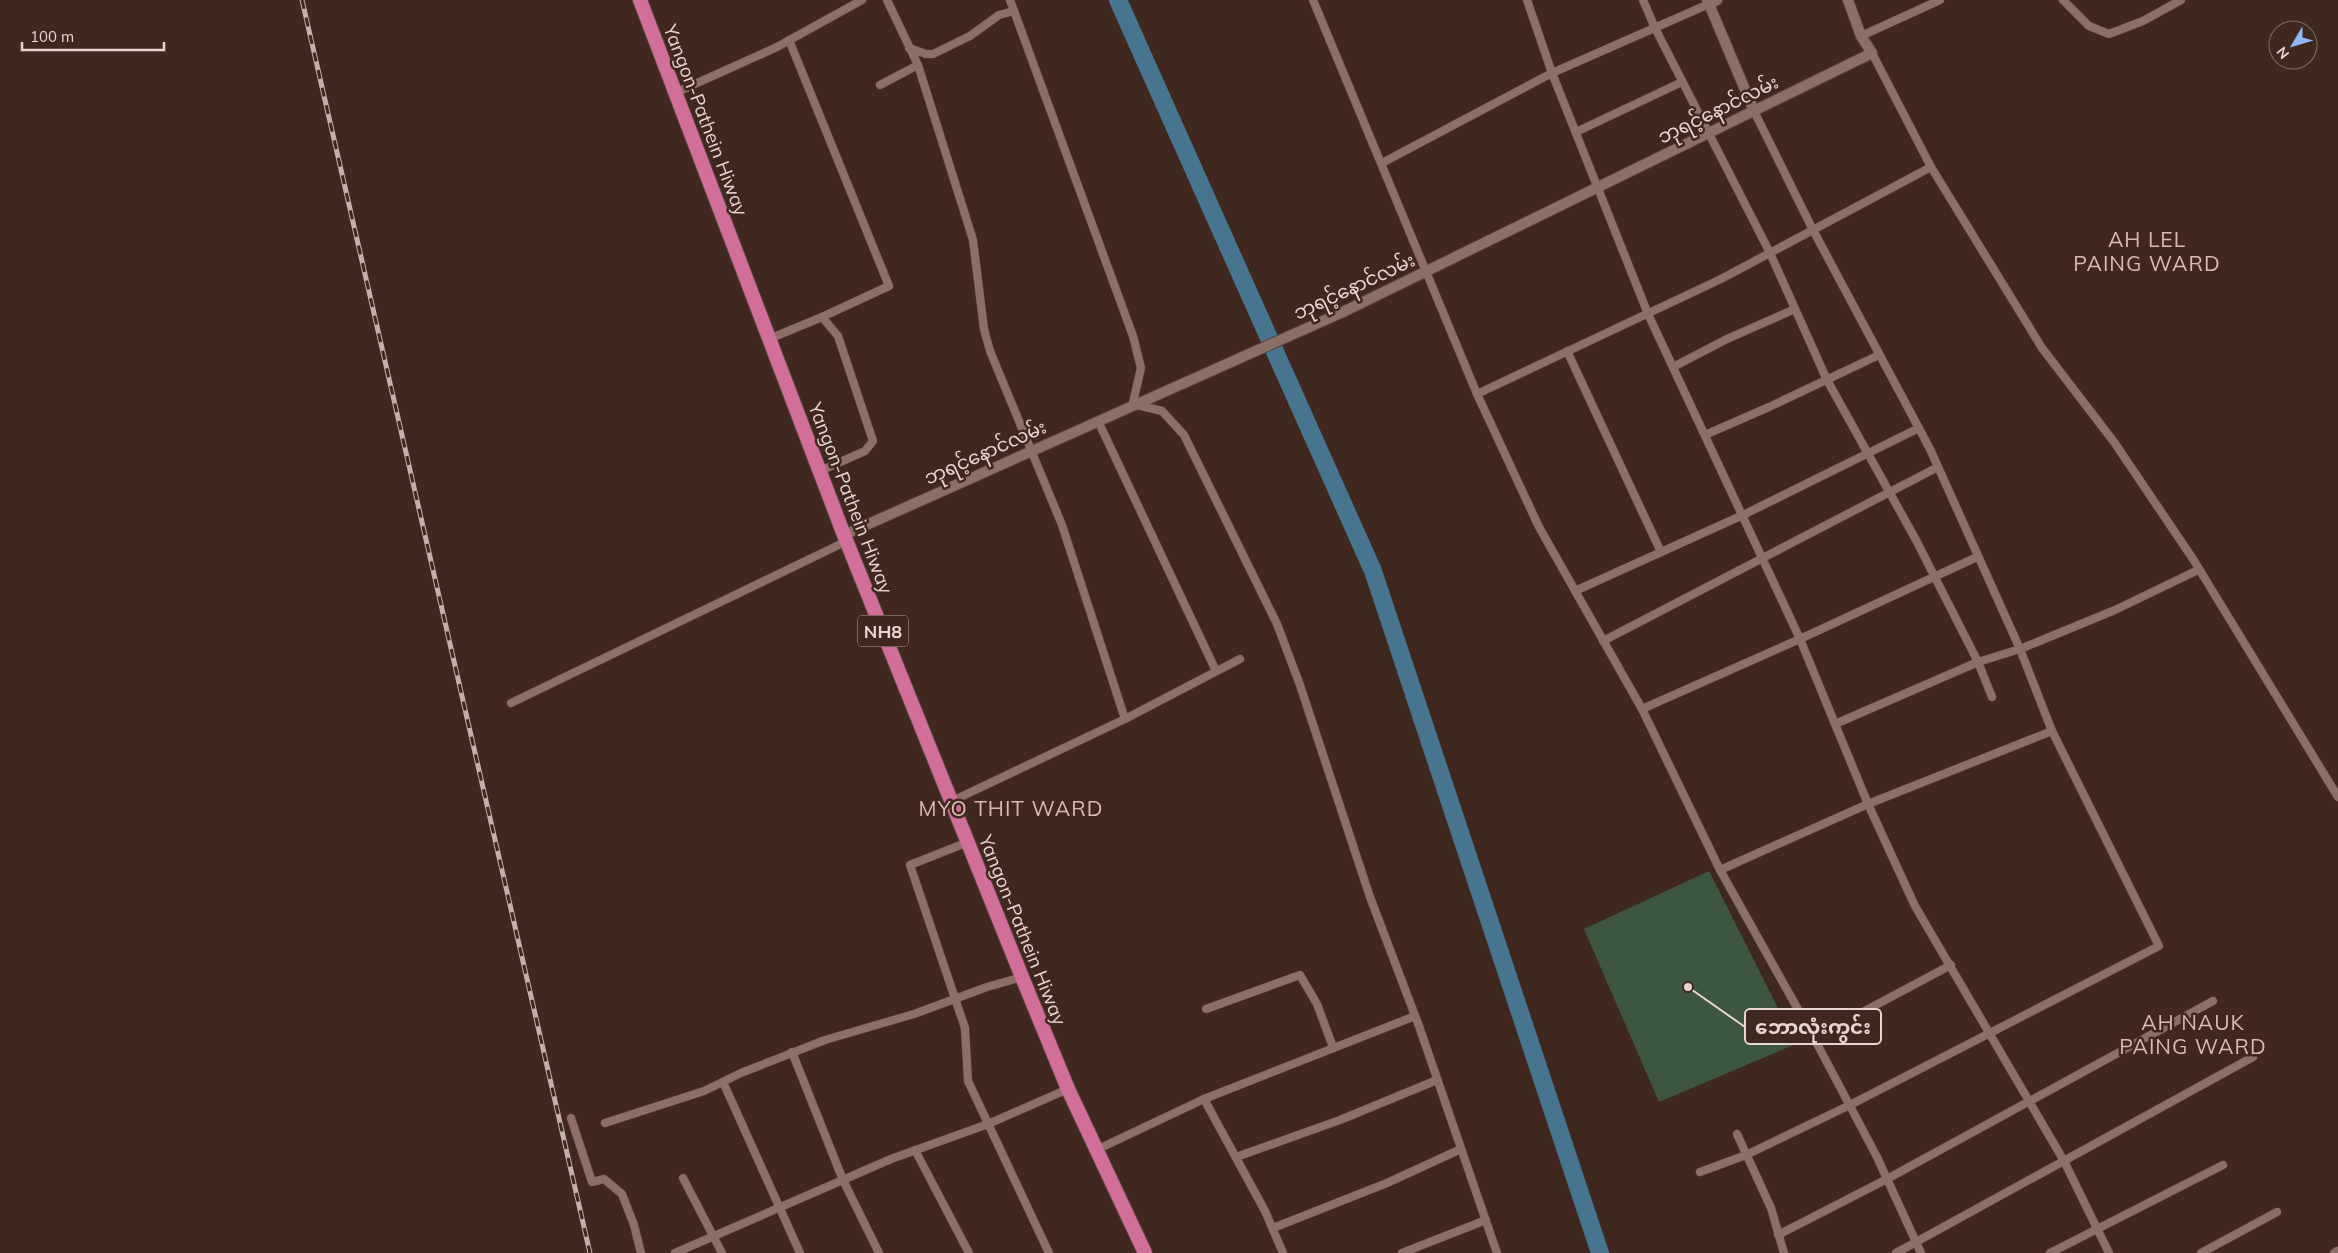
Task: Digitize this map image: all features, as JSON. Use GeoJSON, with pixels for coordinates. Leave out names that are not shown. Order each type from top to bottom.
{"type":"FeatureCollection","features":[{"type":"Feature","properties":{"kind":"highway","name":"Yangon-Pathein Hiway"},"geometry":{"type":"LineString","coordinates":[[640,0],[845,538],[1068,1089],[1145,1253]]}},
{"type":"Feature","properties":{"kind":"street"},"geometry":{"type":"LineString","coordinates":[[675,93],[789,40],[862,0]]}},
{"type":"Feature","properties":{"kind":"street"},"geometry":{"type":"LineString","coordinates":[[887,0],[918,65],[973,240],[984,329],[990,351],[1062,525],[1125,719]]}},
{"type":"Feature","properties":{"kind":"street"},"geometry":{"type":"LineString","coordinates":[[1010,0],[1133,336],[1141,368],[1136,405],[1162,411],[1184,436],[1277,624],[1300,685],[1370,897],[1415,1016],[1497,1253]]}},
{"type":"Feature","properties":{"kind":"street"},"geometry":{"type":"LineString","coordinates":[[1313,0],[1477,394],[1539,526],[1642,709],[1720,870],[1850,1105],[1922,1253]]}},
{"type":"Feature","properties":{"kind":"street"},"geometry":{"type":"LineString","coordinates":[[1527,0],[1552,73],[1648,314],[1764,558],[1800,639],[1868,804],[1915,906],[1951,965],[1988,1033],[2030,1100],[2064,1161],[2096,1230],[2109,1253]]}},
{"type":"Feature","properties":{"kind":"street"},"geometry":{"type":"LineString","coordinates":[[1643,0],[1682,82],[1770,253],[1827,380],[1890,492],[1978,662],[1992,697]]}},
{"type":"Feature","properties":{"kind":"street"},"geometry":{"type":"LineString","coordinates":[[1848,0],[1861,36],[1931,167],[2042,348],[2114,442],[2193,559],[2198,570],[2335,783],[2338,796]]}},
{"type":"Feature","properties":{"kind":"street"},"geometry":{"type":"LineString","coordinates":[[1861,36],[1940,0]]}},
{"type":"Feature","properties":{"kind":"street"},"geometry":{"type":"LineString","coordinates":[[2063,0],[2089,26],[2108,34],[2144,21],[2181,0]]}},
{"type":"Feature","properties":{"kind":"street"},"geometry":{"type":"LineString","coordinates":[[1382,163],[1552,73],[1711,2],[1754,111],[1813,230],[1938,467],[2020,650],[2052,731],[2158,946],[1850,1105],[1746,1155],[1700,1172]]}},
{"type":"Feature","properties":{"kind":"street"},"geometry":{"type":"LineString","coordinates":[[909,48],[926,54],[933,54],[970,36],[1000,15],[1014,11]]}},
{"type":"Feature","properties":{"kind":"street"},"geometry":{"type":"LineString","coordinates":[[769,340],[889,286],[789,40]]}},
{"type":"Feature","properties":{"kind":"street","name":"ဘုရင့်နောင်လမ်း"},"geometry":{"type":"LineString","coordinates":[[845,538],[1031,451],[1343,312],[1872,54]]}},
{"type":"Feature","properties":{"kind":"street"},"geometry":{"type":"LineString","coordinates":[[880,85],[918,65]]}},
{"type":"Feature","properties":{"kind":"street"},"geometry":{"type":"LineString","coordinates":[[1576,132],[1682,82]]}},
{"type":"Feature","properties":{"kind":"street"},"geometry":{"type":"LineString","coordinates":[[1477,394],[1648,314],[1770,253],[1931,167]]}},
{"type":"Feature","properties":{"kind":"street"},"geometry":{"type":"LineString","coordinates":[[1673,367],[1727,339],[1795,308]]}},
{"type":"Feature","properties":{"kind":"street"},"geometry":{"type":"LineString","coordinates":[[820,471],[865,451],[873,441],[838,336],[822,317]]}},
{"type":"Feature","properties":{"kind":"street"},"geometry":{"type":"LineString","coordinates":[[1567,351],[1661,552]]}},
{"type":"Feature","properties":{"kind":"street"},"geometry":{"type":"LineString","coordinates":[[1705,435],[1827,380],[1879,354]]}},
{"type":"Feature","properties":{"kind":"street"},"geometry":{"type":"LineString","coordinates":[[1098,421],[1216,671]]}},
{"type":"Feature","properties":{"kind":"street"},"geometry":{"type":"LineString","coordinates":[[1575,591],[1743,515],[1919,428]]}},
{"type":"Feature","properties":{"kind":"street"},"geometry":{"type":"LineString","coordinates":[[1603,641],[1938,467]]}},
{"type":"Feature","properties":{"kind":"street"},"geometry":{"type":"LineString","coordinates":[[511,703],[845,538]]}},
{"type":"Feature","properties":{"kind":"street"},"geometry":{"type":"LineString","coordinates":[[1642,709],[1800,639],[1977,557]]}},
{"type":"Feature","properties":{"kind":"street"},"geometry":{"type":"LineString","coordinates":[[1835,724],[1978,662],[2020,650],[2115,610],[2198,570]]}},
{"type":"Feature","properties":{"kind":"street"},"geometry":{"type":"LineString","coordinates":[[952,801],[1125,719],[1240,659]]}},
{"type":"Feature","properties":{"kind":"street"},"geometry":{"type":"LineString","coordinates":[[1720,870],[1868,804],[2052,731]]}},
{"type":"Feature","properties":{"kind":"street"},"geometry":{"type":"LineString","coordinates":[[968,842],[910,865],[965,1028],[968,1081],[1049,1253]]}},
{"type":"Feature","properties":{"kind":"street"},"geometry":{"type":"LineString","coordinates":[[1814,1038],[1951,965]]}},
{"type":"Feature","properties":{"kind":"street"},"geometry":{"type":"LineString","coordinates":[[1206,1009],[1300,976],[1317,1004],[1333,1047]]}},
{"type":"Feature","properties":{"kind":"street"},"geometry":{"type":"LineString","coordinates":[[605,1123],[695,1094],[792,1052],[1022,977]]}},
{"type":"Feature","properties":{"kind":"street"},"geometry":{"type":"LineString","coordinates":[[1778,1236],[1887,1179],[2213,1001]]}},
{"type":"Feature","properties":{"kind":"street"},"geometry":{"type":"LineString","coordinates":[[1096,1150],[1204,1099],[1415,1016]]}},
{"type":"Feature","properties":{"kind":"street"},"geometry":{"type":"LineString","coordinates":[[792,1052],[843,1180],[879,1253]]}},
{"type":"Feature","properties":{"kind":"street"},"geometry":{"type":"LineString","coordinates":[[1896,1253],[2253,1057]]}},
{"type":"Feature","properties":{"kind":"street"},"geometry":{"type":"LineString","coordinates":[[1236,1157],[1340,1120],[1437,1080]]}},
{"type":"Feature","properties":{"kind":"street"},"geometry":{"type":"LineString","coordinates":[[723,1082],[800,1253]]}},
{"type":"Feature","properties":{"kind":"street"},"geometry":{"type":"LineString","coordinates":[[675,1253],[843,1180],[915,1150],[988,1124],[1068,1089]]}},
{"type":"Feature","properties":{"kind":"street"},"geometry":{"type":"LineString","coordinates":[[1204,1099],[1236,1157],[1283,1253]]}},
{"type":"Feature","properties":{"kind":"street"},"geometry":{"type":"LineString","coordinates":[[571,1118],[592,1182],[604,1179],[622,1194],[634,1225],[641,1253]]}},
{"type":"Feature","properties":{"kind":"street"},"geometry":{"type":"LineString","coordinates":[[1737,1134],[1771,1208],[1784,1253]]}},
{"type":"Feature","properties":{"kind":"street"},"geometry":{"type":"LineString","coordinates":[[1272,1228],[1388,1183],[1461,1149]]}},
{"type":"Feature","properties":{"kind":"street"},"geometry":{"type":"LineString","coordinates":[[915,1150],[968,1253]]}},
{"type":"Feature","properties":{"kind":"street"},"geometry":{"type":"LineString","coordinates":[[2050,1253],[2223,1165]]}},
{"type":"Feature","properties":{"kind":"street"},"geometry":{"type":"LineString","coordinates":[[683,1178],[722,1253]]}},
{"type":"Feature","properties":{"kind":"street"},"geometry":{"type":"LineString","coordinates":[[2201,1253],[2277,1212]]}},
{"type":"Feature","properties":{"kind":"street"},"geometry":{"type":"LineString","coordinates":[[1402,1253],[1486,1220]]}},
{"type":"Feature","properties":{"kind":"green space"},"geometry":{"type":"Polygon","coordinates":[[[1709,871],[1796,1044],[1659,1102],[1584,929],[1709,871]]]}},
{"type":"Feature","properties":{"kind":"waterway"},"geometry":{"type":"LineString","coordinates":[[1118,0],[1373,571],[1600,1253]]}},
{"type":"Feature","properties":{"kind":"railway"},"geometry":{"type":"LineString","coordinates":[[302,0],[590,1253]]}},
{"type":"Feature","properties":{"kind":"place","name":"ဘောလုံးကွင်း"},"geometry":{"type":"Point","coordinates":[1688,987]}},
{"type":"Feature","properties":{"kind":"district","name":"AH LEL PAING WARD"},"geometry":{"type":"Point","coordinates":[2147,251]}},
{"type":"Feature","properties":{"kind":"district","name":"MYO THIT WARD"},"geometry":{"type":"Point","coordinates":[1011,808]}},
{"type":"Feature","properties":{"kind":"district","name":"AH NAUK PAING WARD"},"geometry":{"type":"Point","coordinates":[2193,1034]}}]}
